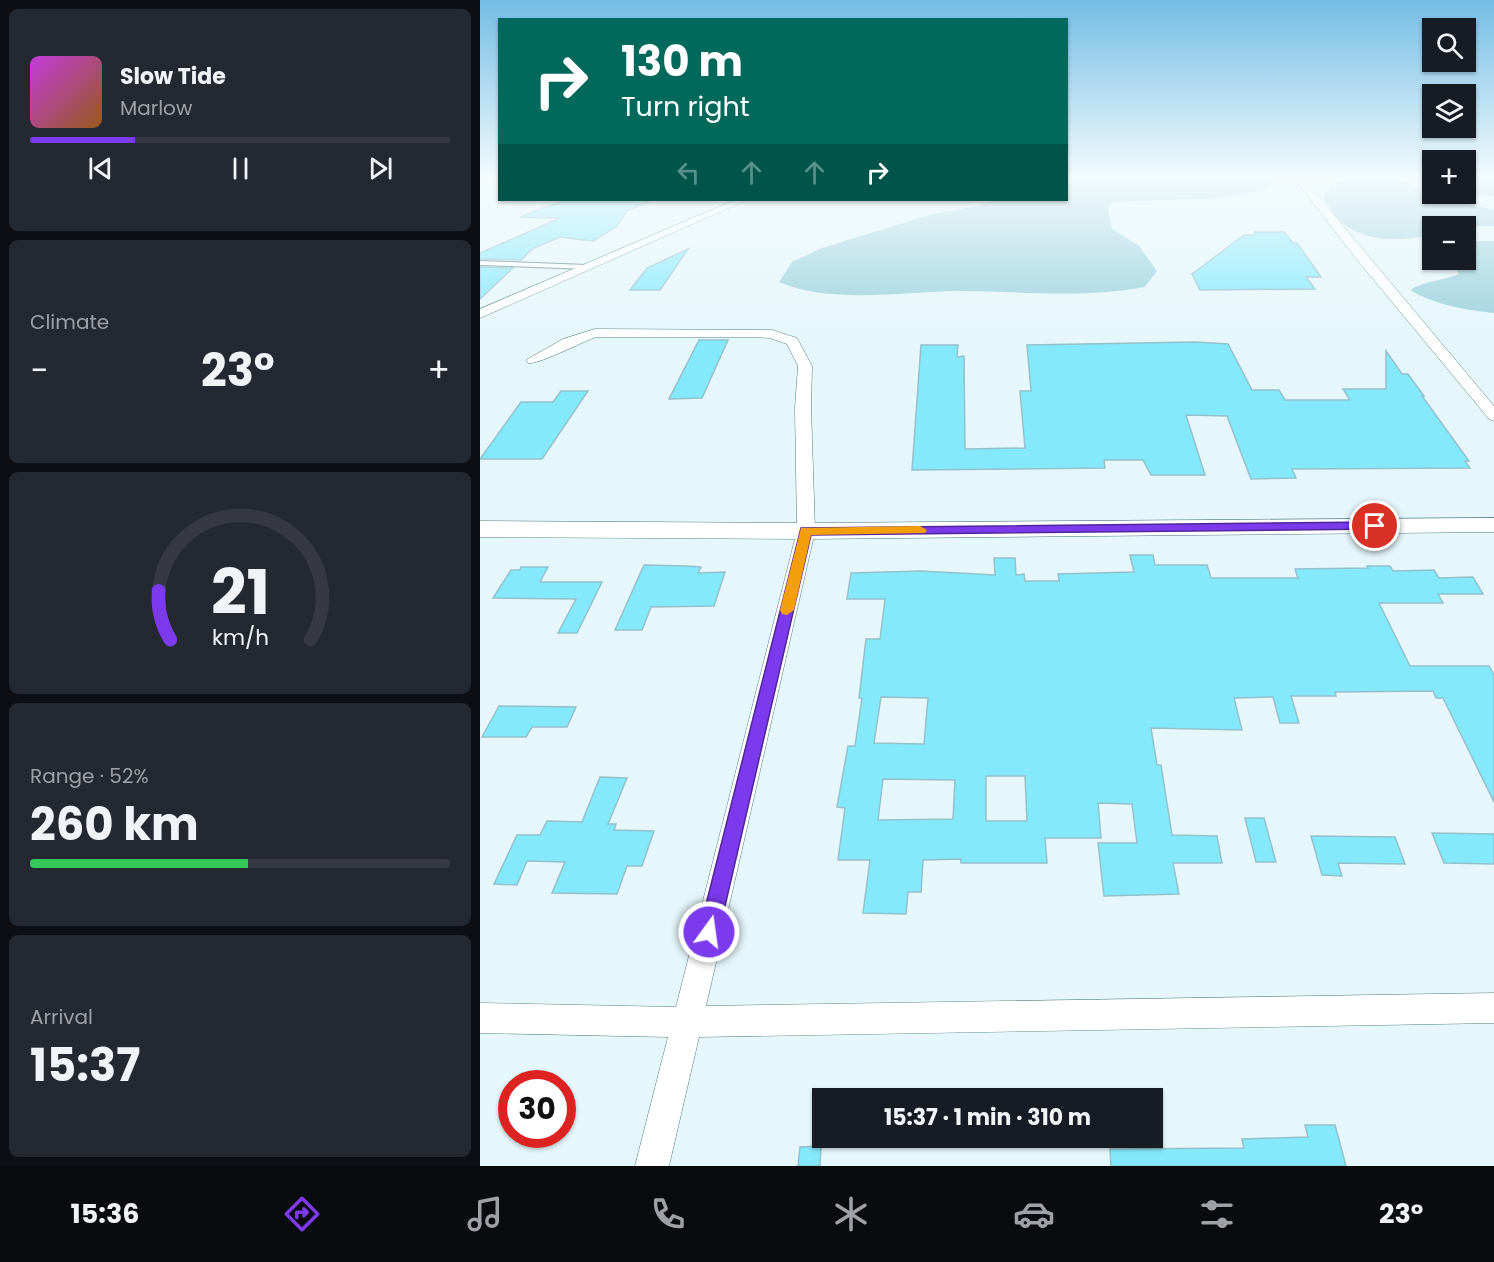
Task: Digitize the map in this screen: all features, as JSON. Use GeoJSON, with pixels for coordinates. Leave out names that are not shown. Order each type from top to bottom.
{"type":"FeatureCollection","features":[{"type":"Feature","properties":{"kind":"street"},"geometry":{"type":"LineString","coordinates":[[480,314],[667,232]]}},
{"type":"Feature","properties":{"kind":"street"},"geometry":{"type":"LineString","coordinates":[[1341,232],[1494,416]]}},
{"type":"Feature","properties":{"kind":"street"},"geometry":{"type":"LineString","coordinates":[[533,360],[568,342],[595,333],[754,333],[772,334],[792,341],[805,366],[803,408],[806,531],[652,1166]]}},
{"type":"Feature","properties":{"kind":"street"},"geometry":{"type":"LineString","coordinates":[[480,529],[806,531],[1494,525]]}},
{"type":"Feature","properties":{"kind":"street"},"geometry":{"type":"LineString","coordinates":[[480,1018],[688,1022],[1494,1008]]}},
{"type":"Feature","properties":{"kind":"lane"},"geometry":{"type":"LineString","coordinates":[[480,263],[587,267]]}},
{"type":"Feature","properties":{"kind":"shaded area"},"geometry":{"type":"Polygon","coordinates":[[[873,232],[1117,232],[1139,246],[1157,271],[1145,287],[1074,294],[957,291],[843,295],[799,289],[779,282],[792,262],[822,248],[873,232]]]}},
{"type":"Feature","properties":{"kind":"shaded area"},"geometry":{"type":"Polygon","coordinates":[[[1359,232],[1422,232],[1422,237],[1379,238],[1359,232]]]}},
{"type":"Feature","properties":{"kind":"shaded area"},"geometry":{"type":"Polygon","coordinates":[[[1476,241],[1494,241],[1494,313],[1450,306],[1430,300],[1410,290],[1459,274],[1456,270],[1476,270],[1476,241]]]}},
{"type":"Feature","properties":{"kind":"building"},"geometry":{"type":"Polygon","coordinates":[[[527,232],[607,232],[593,241],[560,237],[532,249],[521,260],[480,259],[480,253],[527,232]]]}},
{"type":"Feature","properties":{"kind":"building"},"geometry":{"type":"Polygon","coordinates":[[[1254,232],[1284,232],[1293,243],[1297,243],[1321,277],[1306,277],[1315,289],[1200,290],[1192,274],[1244,235],[1255,235],[1254,232]]]}},
{"type":"Feature","properties":{"kind":"building"},"geometry":{"type":"Polygon","coordinates":[[[688,249],[660,290],[630,290],[647,268],[688,249]]]}},
{"type":"Feature","properties":{"kind":"building"},"geometry":{"type":"Polygon","coordinates":[[[480,267],[513,268],[480,299],[480,267]]]}},
{"type":"Feature","properties":{"kind":"building"},"geometry":{"type":"Polygon","coordinates":[[[699,340],[728,340],[702,398],[669,399],[699,340]]]}},
{"type":"Feature","properties":{"kind":"building"},"geometry":{"type":"Polygon","coordinates":[[[1195,342],[1228,344],[1252,390],[1279,390],[1285,400],[1350,400],[1343,389],[1386,389],[1386,351],[1402,374],[1408,374],[1424,396],[1422,396],[1469,461],[1465,461],[1470,468],[1292,469],[1296,478],[1251,479],[1227,416],[1186,415],[1205,475],[1151,475],[1143,460],[1104,460],[1105,468],[912,470],[921,345],[958,345],[957,357],[964,356],[965,449],[1025,448],[1020,391],[1031,391],[1027,345],[1195,342]]]}},
{"type":"Feature","properties":{"kind":"building"},"geometry":{"type":"Polygon","coordinates":[[[561,391],[588,391],[542,459],[480,459],[521,402],[553,402],[561,391]]]}},
{"type":"Feature","properties":{"kind":"building"},"geometry":{"type":"Polygon","coordinates":[[[1130,555],[1153,555],[1155,565],[1207,565],[1211,578],[1298,578],[1295,569],[1368,568],[1367,566],[1390,566],[1393,571],[1434,570],[1439,578],[1473,577],[1483,594],[1438,594],[1443,603],[1379,603],[1410,666],[1489,666],[1494,675],[1494,802],[1443,698],[1436,698],[1433,691],[1335,692],[1336,696],[1291,696],[1299,723],[1280,723],[1273,697],[1234,698],[1242,730],[1151,728],[1157,765],[1161,765],[1172,835],[1217,836],[1222,863],[1173,863],[1179,894],[1104,896],[1098,843],[1137,843],[1132,804],[1098,803],[1101,838],[1045,838],[1047,863],[961,863],[961,859],[923,860],[921,892],[908,892],[906,914],[863,913],[870,860],[838,860],[845,808],[837,807],[848,746],[855,746],[862,698],[859,698],[866,639],[880,639],[885,599],[847,599],[851,573],[921,571],[995,575],[994,558],[1015,558],[1016,575],[1024,574],[1025,581],[1059,581],[1058,574],[1134,572],[1130,555]],[[881,697],[874,743],[924,744],[928,698],[881,697]],[[986,776],[986,821],[1027,821],[1025,776],[986,776]],[[883,779],[878,820],[953,819],[955,780],[883,779]]]}},
{"type":"Feature","properties":{"kind":"building"},"geometry":{"type":"Polygon","coordinates":[[[644,565],[701,567],[698,573],[725,572],[714,606],[651,607],[642,630],[615,630],[644,565]]]}},
{"type":"Feature","properties":{"kind":"building"},"geometry":{"type":"Polygon","coordinates":[[[521,567],[548,567],[540,582],[602,582],[577,633],[558,633],[576,599],[493,598],[511,570],[520,570],[521,567]]]}},
{"type":"Feature","properties":{"kind":"building"},"geometry":{"type":"Polygon","coordinates":[[[499,706],[576,707],[567,727],[532,727],[526,737],[482,737],[499,706]]]}},
{"type":"Feature","properties":{"kind":"building"},"geometry":{"type":"Polygon","coordinates":[[[600,777],[627,778],[608,824],[616,824],[614,830],[654,831],[642,866],[627,866],[617,894],[552,893],[565,862],[527,861],[517,885],[494,884],[517,835],[540,835],[547,821],[582,822],[600,777]]]}},
{"type":"Feature","properties":{"kind":"building"},"geometry":{"type":"Polygon","coordinates":[[[1245,818],[1264,818],[1276,862],[1256,862],[1245,818]]]}},
{"type":"Feature","properties":{"kind":"building"},"geometry":{"type":"Polygon","coordinates":[[[1432,833],[1494,834],[1494,864],[1444,863],[1432,833]]]}},
{"type":"Feature","properties":{"kind":"building"},"geometry":{"type":"Polygon","coordinates":[[[1311,836],[1395,837],[1405,864],[1338,863],[1342,876],[1322,875],[1311,836]]]}},
{"type":"Feature","properties":{"kind":"building"},"geometry":{"type":"Polygon","coordinates":[[[1305,1125],[1335,1125],[1346,1166],[1111,1166],[1110,1149],[1244,1148],[1242,1139],[1308,1137],[1305,1125]]]}},
{"type":"Feature","properties":{"kind":"building"},"geometry":{"type":"Polygon","coordinates":[[[800,1147],[821,1148],[820,1166],[798,1166],[800,1147]]]}},
{"type":"Feature","properties":{"kind":"slow traffic"},"geometry":{"type":"LineString","coordinates":[[787,610],[806,531],[920,530]]}},
{"type":"Feature","properties":{"kind":"route"},"geometry":{"type":"LineString","coordinates":[[709,932],[806,531],[1375,526]]}}]}
